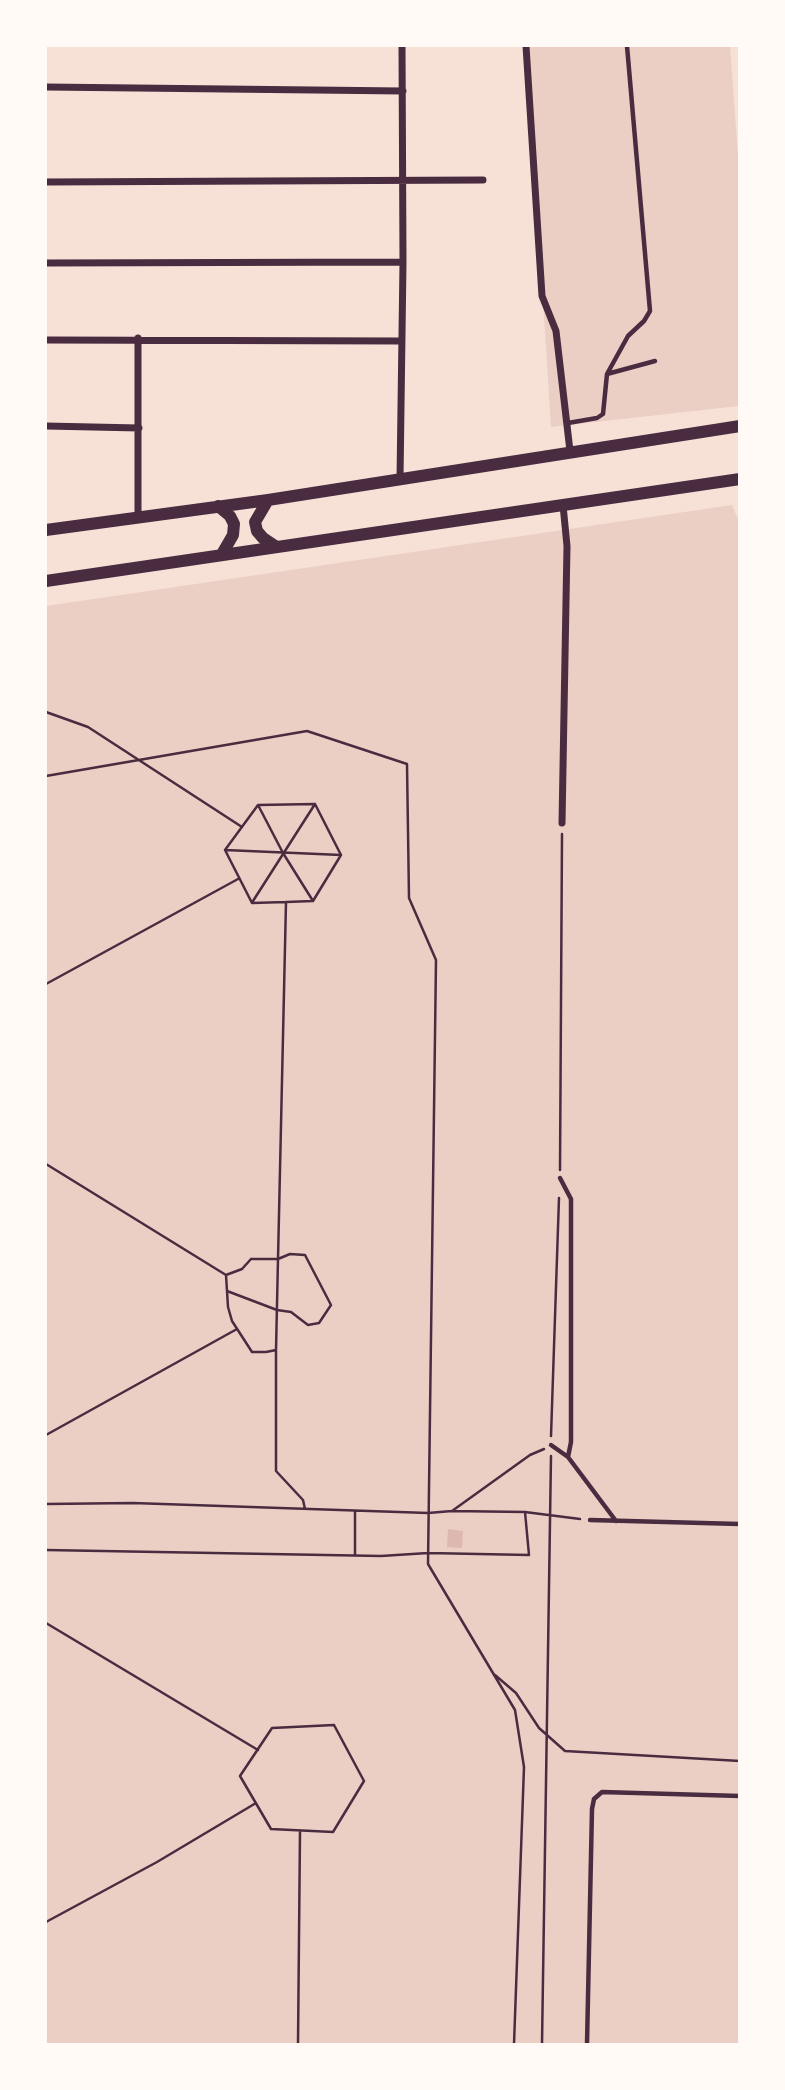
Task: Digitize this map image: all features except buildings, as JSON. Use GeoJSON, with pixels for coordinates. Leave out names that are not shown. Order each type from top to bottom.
{"type":"FeatureCollection","features":[{"type":"Feature","properties":{"kind":"main road"},"geometry":{"type":"LineString","coordinates":[[46,530],[268,500],[740,426]]}},
{"type":"Feature","properties":{"kind":"main road"},"geometry":{"type":"LineString","coordinates":[[46,581],[740,479]]}},
{"type":"Feature","properties":{"kind":"main road"},"geometry":{"type":"LineString","coordinates":[[268,500],[255,522],[257,531],[275,546]]}},
{"type":"Feature","properties":{"kind":"main road"},"geometry":{"type":"LineString","coordinates":[[218,506],[230,516],[234,524],[233,535],[222,554]]}},
{"type":"Feature","properties":{"kind":"street"},"geometry":{"type":"LineString","coordinates":[[400,479],[402,46]]}},
{"type":"Feature","properties":{"kind":"street"},"geometry":{"type":"LineString","coordinates":[[526,46],[542,296],[556,331],[570,451]]}},
{"type":"Feature","properties":{"kind":"street"},"geometry":{"type":"LineString","coordinates":[[46,87],[402,91]]}},
{"type":"Feature","properties":{"kind":"street"},"geometry":{"type":"LineString","coordinates":[[46,182],[483,180]]}},
{"type":"Feature","properties":{"kind":"street"},"geometry":{"type":"LineString","coordinates":[[46,263],[403,262]]}},
{"type":"Feature","properties":{"kind":"street"},"geometry":{"type":"LineString","coordinates":[[46,340],[138,338],[402,341]]}},
{"type":"Feature","properties":{"kind":"street"},"geometry":{"type":"LineString","coordinates":[[138,338],[138,517]]}},
{"type":"Feature","properties":{"kind":"street"},"geometry":{"type":"LineString","coordinates":[[46,426],[139,428]]}},
{"type":"Feature","properties":{"kind":"street"},"geometry":{"type":"LineString","coordinates":[[562,823],[567,546],[564,505]]}},
{"type":"Feature","properties":{"kind":"lane"},"geometry":{"type":"LineString","coordinates":[[568,423],[597,418],[603,414],[607,374],[628,336],[644,321],[650,310],[627,46]]}},
{"type":"Feature","properties":{"kind":"lane"},"geometry":{"type":"LineString","coordinates":[[607,374],[655,361]]}},
{"type":"Feature","properties":{"kind":"lane"},"geometry":{"type":"LineString","coordinates":[[559,1178],[571,1199],[571,1442],[568,1457]]}},
{"type":"Feature","properties":{"kind":"lane"},"geometry":{"type":"LineString","coordinates":[[551,1445],[568,1457],[617,1521]]}},
{"type":"Feature","properties":{"kind":"lane"},"geometry":{"type":"LineString","coordinates":[[590,1520],[740,1524]]}},
{"type":"Feature","properties":{"kind":"lane"},"geometry":{"type":"LineString","coordinates":[[587,2045],[594,1799],[601,1792],[740,1796]]}},
{"type":"Feature","properties":{"kind":"path"},"geometry":{"type":"LineString","coordinates":[[46,712],[88,727],[242,827]]}},
{"type":"Feature","properties":{"kind":"path"},"geometry":{"type":"LineString","coordinates":[[46,776],[307,731],[407,764],[408,898],[436,960],[428,1564],[515,1710],[524,1767],[514,2045]]}},
{"type":"Feature","properties":{"kind":"path"},"geometry":{"type":"LineString","coordinates":[[258,805],[315,804]]}},
{"type":"Feature","properties":{"kind":"path"},"geometry":{"type":"LineString","coordinates":[[252,903],[315,804]]}},
{"type":"Feature","properties":{"kind":"path"},"geometry":{"type":"LineString","coordinates":[[315,804],[341,855]]}},
{"type":"Feature","properties":{"kind":"path"},"geometry":{"type":"LineString","coordinates":[[225,850],[258,805]]}},
{"type":"Feature","properties":{"kind":"path"},"geometry":{"type":"LineString","coordinates":[[258,805],[283,853],[313,901]]}},
{"type":"Feature","properties":{"kind":"path"},"geometry":{"type":"LineString","coordinates":[[225,850],[341,855]]}},
{"type":"Feature","properties":{"kind":"path"},"geometry":{"type":"LineString","coordinates":[[225,850],[252,903]]}},
{"type":"Feature","properties":{"kind":"path"},"geometry":{"type":"LineString","coordinates":[[313,901],[341,855]]}},
{"type":"Feature","properties":{"kind":"path"},"geometry":{"type":"LineString","coordinates":[[46,984],[238,879]]}},
{"type":"Feature","properties":{"kind":"path"},"geometry":{"type":"LineString","coordinates":[[252,903],[313,901]]}},
{"type":"Feature","properties":{"kind":"path"},"geometry":{"type":"LineString","coordinates":[[286,902],[276,1350],[276,1471],[303,1500],[305,1509]]}},
{"type":"Feature","properties":{"kind":"path"},"geometry":{"type":"LineString","coordinates":[[46,1164],[226,1275]]}},
{"type":"Feature","properties":{"kind":"path"},"geometry":{"type":"LineString","coordinates":[[226,1275],[242,1269],[251,1259],[278,1259],[290,1254],[305,1255],[331,1305],[319,1323],[308,1325],[291,1312],[277,1310],[227,1290]]}},
{"type":"Feature","properties":{"kind":"path"},"geometry":{"type":"LineString","coordinates":[[226,1275],[232,1321],[252,1352],[266,1353],[276,1350]]}},
{"type":"Feature","properties":{"kind":"path"},"geometry":{"type":"LineString","coordinates":[[46,1434],[237,1329]]}},
{"type":"Feature","properties":{"kind":"path"},"geometry":{"type":"LineString","coordinates":[[452,1511],[530,1455],[551,1445]]}},
{"type":"Feature","properties":{"kind":"path"},"geometry":{"type":"LineString","coordinates":[[46,1504],[133,1503],[428,1513],[524,1512],[590,1520]]}},
{"type":"Feature","properties":{"kind":"path"},"geometry":{"type":"LineString","coordinates":[[355,1511],[355,1555]]}},
{"type":"Feature","properties":{"kind":"path"},"geometry":{"type":"LineString","coordinates":[[46,1550],[529,1555],[524,1512]]}},
{"type":"Feature","properties":{"kind":"path"},"geometry":{"type":"LineString","coordinates":[[46,1623],[258,1750]]}},
{"type":"Feature","properties":{"kind":"path"},"geometry":{"type":"LineString","coordinates":[[493,1672],[516,1693],[539,1728],[565,1751],[740,1761]]}},
{"type":"Feature","properties":{"kind":"path"},"geometry":{"type":"LineString","coordinates":[[334,1726],[364,1781],[333,1832],[271,1829],[240,1776],[258,1750],[272,1728],[334,1726]]}},
{"type":"Feature","properties":{"kind":"path"},"geometry":{"type":"LineString","coordinates":[[46,1922],[157,1862],[256,1803]]}},
{"type":"Feature","properties":{"kind":"path"},"geometry":{"type":"LineString","coordinates":[[298,2045],[300,1831]]}},
{"type":"Feature","properties":{"kind":"shaded area"},"geometry":{"type":"Polygon","coordinates":[[[527,46],[730,46],[740,184],[739,406],[551,427],[527,46]]]}},
{"type":"Feature","properties":{"kind":"shaded area"},"geometry":{"type":"Polygon","coordinates":[[[732,505],[740,524],[739,2044],[46,2044],[46,606],[732,505]]]}},
{"type":"Feature","properties":{"kind":"shaded area"},"geometry":{"type":"Polygon","coordinates":[[[448,1529],[463,1531],[462,1548],[447,1547],[448,1529]]]}}]}
